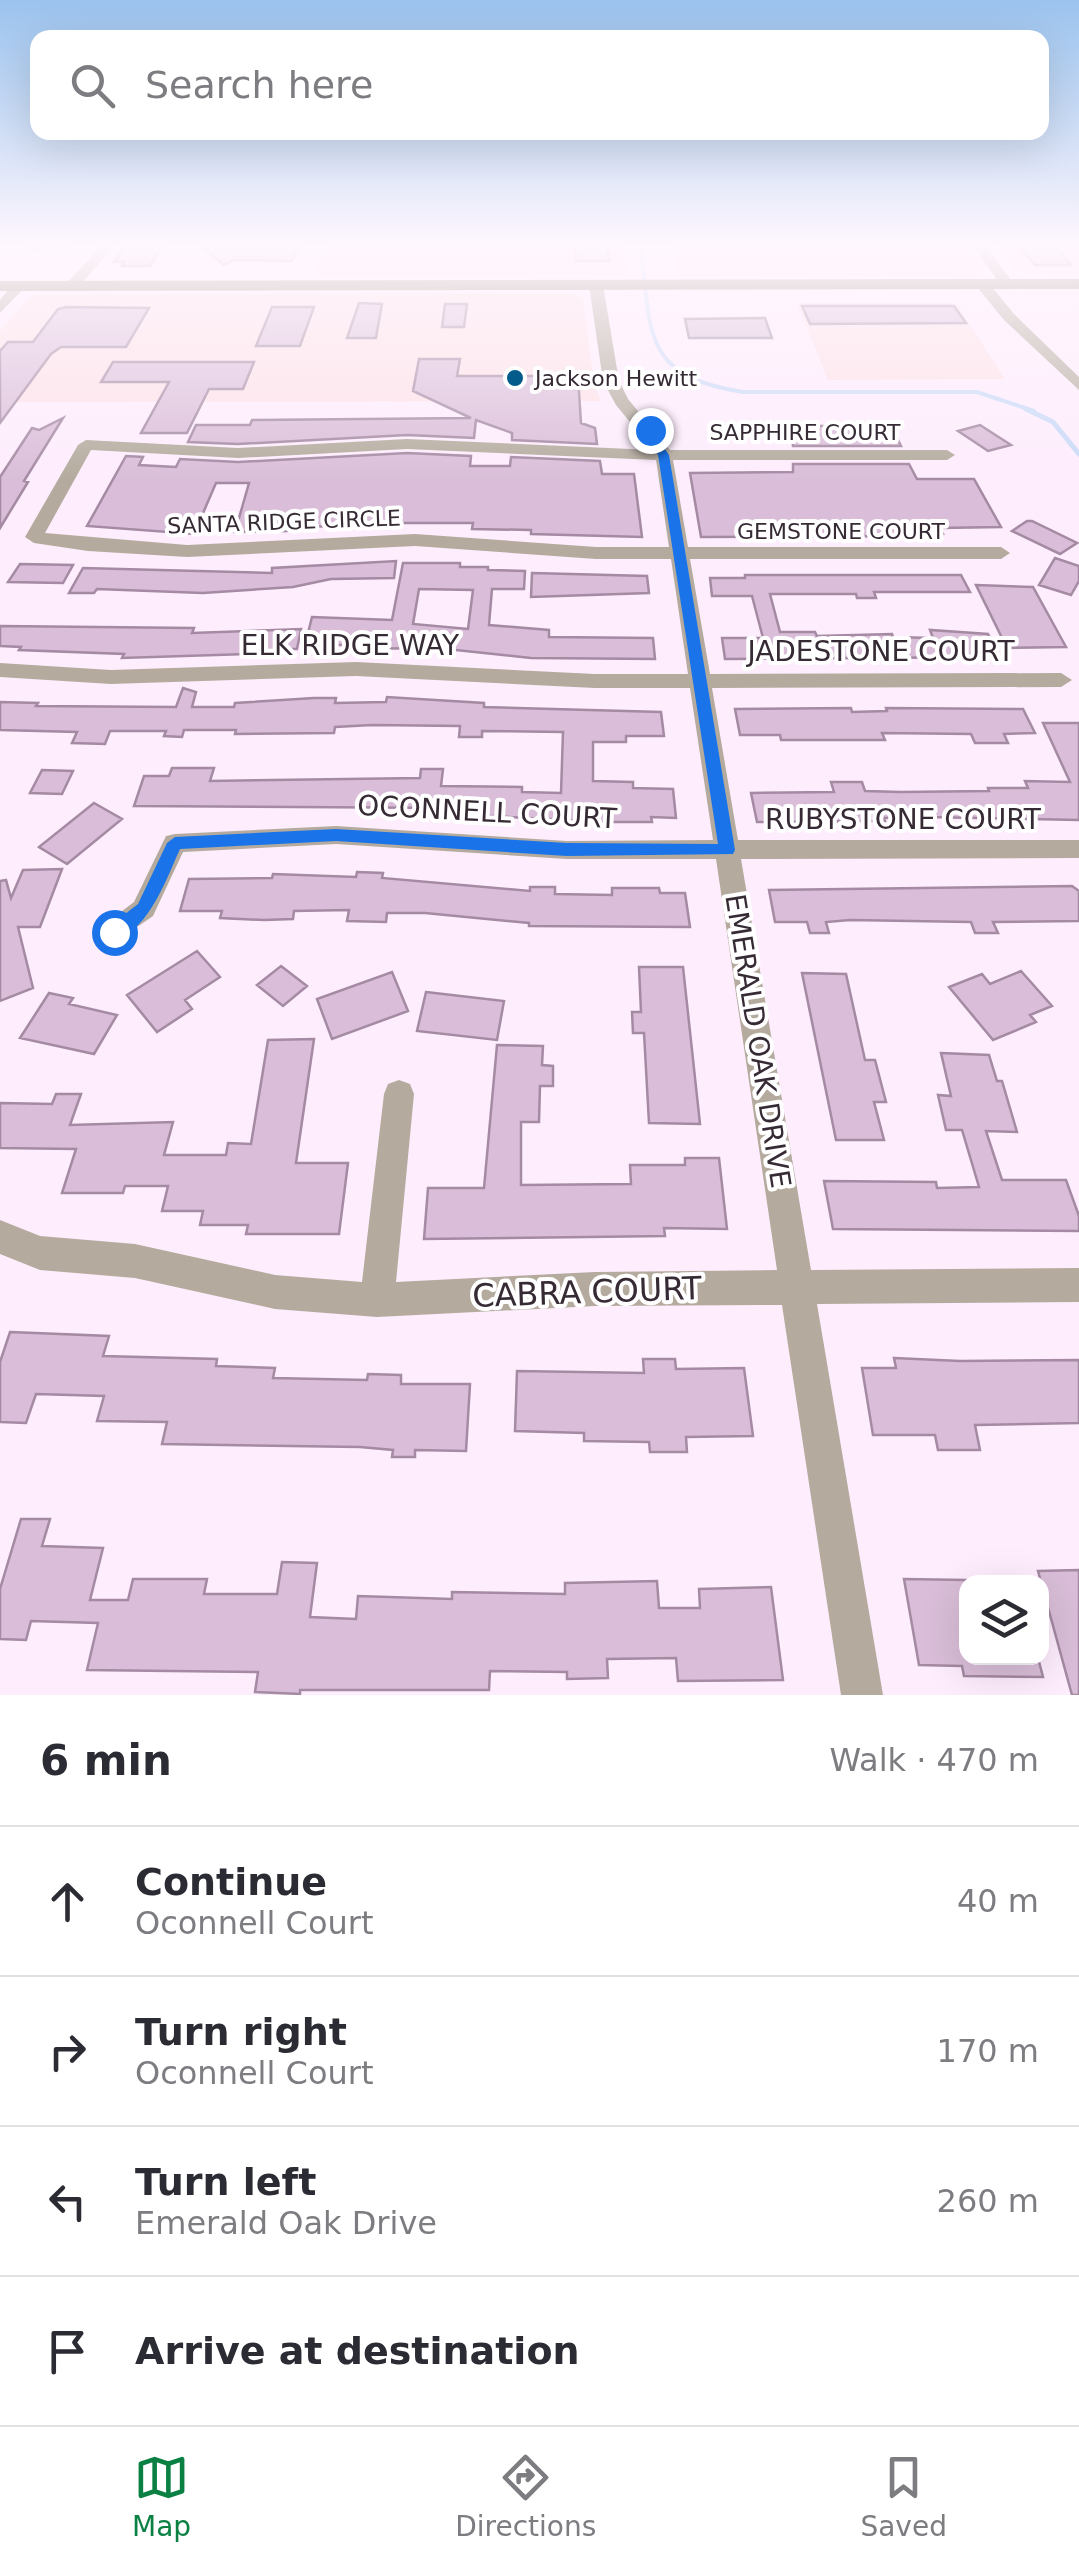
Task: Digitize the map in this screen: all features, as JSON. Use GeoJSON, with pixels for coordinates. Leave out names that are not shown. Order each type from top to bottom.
{"type":"FeatureCollection","features":[{"type":"Feature","properties":{"kind":"street","name":"EMERALD OAK DRIVE"},"geometry":{"type":"LineString","coordinates":[[610,323],[612,384],[620,399],[650,430],[664,455],[862,1695]]}},
{"type":"Feature","properties":{"kind":"street"},"geometry":{"type":"LineString","coordinates":[[1015,323],[1079,385]]}},
{"type":"Feature","properties":{"kind":"street","name":"SANTA RIDGE CIRCLE"},"geometry":{"type":"LineString","coordinates":[[664,455],[579,455],[443,444],[238,454],[86,445],[34,537],[146,550],[228,550],[416,540],[556,552],[680,554]]}},
{"type":"Feature","properties":{"kind":"street","name":"SAPPHIRE COURT"},"geometry":{"type":"LineString","coordinates":[[664,455],[947,454]]}},
{"type":"Feature","properties":{"kind":"street","name":"GEMSTONE COURT"},"geometry":{"type":"LineString","coordinates":[[680,554],[1001,553]]}},
{"type":"Feature","properties":{"kind":"street","name":"ELK RIDGE WAY"},"geometry":{"type":"LineString","coordinates":[[0,670],[144,677],[416,670],[562,681],[700,681]]}},
{"type":"Feature","properties":{"kind":"street","name":"JADESTONE COURT"},"geometry":{"type":"LineString","coordinates":[[700,681],[1061,680]]}},
{"type":"Feature","properties":{"kind":"street","name":"OCONNELL COURT"},"geometry":{"type":"LineString","coordinates":[[114,932],[144,909],[175,843],[336,835],[567,850],[727,850]]}},
{"type":"Feature","properties":{"kind":"street","name":"RUBYSTONE COURT"},"geometry":{"type":"LineString","coordinates":[[727,850],[1079,849]]}},
{"type":"Feature","properties":{"kind":"street"},"geometry":{"type":"LineString","coordinates":[[377,1300],[399,1094]]}},
{"type":"Feature","properties":{"kind":"street","name":"CABRA COURT"},"geometry":{"type":"LineString","coordinates":[[0,1237],[40,1253],[135,1262],[275,1292],[377,1300],[596,1289],[1079,1285]]}},
{"type":"Feature","properties":{"kind":"shaded area"},"geometry":{"type":"Polygon","coordinates":[[[7,323],[586,323],[594,383],[601,401],[0,402],[0,331],[7,323]]]}},
{"type":"Feature","properties":{"kind":"shaded area"},"geometry":{"type":"Polygon","coordinates":[[[805,323],[969,323],[1005,379],[828,380],[805,323]]]}},
{"type":"Feature","properties":{"kind":"building"},"geometry":{"type":"Polygon","coordinates":[[[47,323],[140,323],[126,347],[61,347],[51,354],[0,423],[0,351],[8,342],[33,342],[47,323]]]}},
{"type":"Feature","properties":{"kind":"building"},"geometry":{"type":"Polygon","coordinates":[[[265,323],[308,323],[300,346],[256,346],[265,323]]]}},
{"type":"Feature","properties":{"kind":"building"},"geometry":{"type":"Polygon","coordinates":[[[352,323],[379,323],[376,338],[347,338],[352,323]]]}},
{"type":"Feature","properties":{"kind":"building"},"geometry":{"type":"Polygon","coordinates":[[[443,323],[465,323],[464,327],[442,327],[443,323]]]}},
{"type":"Feature","properties":{"kind":"building"},"geometry":{"type":"Polygon","coordinates":[[[686,323],[767,323],[772,338],[689,338],[686,323]]]}},
{"type":"Feature","properties":{"kind":"building"},"geometry":{"type":"Polygon","coordinates":[[[810,323],[950,323],[810,324],[810,323]]]}},
{"type":"Feature","properties":{"kind":"building"},"geometry":{"type":"Polygon","coordinates":[[[419,359],[460,359],[457,376],[578,376],[581,423],[595,428],[597,444],[512,440],[512,433],[476,420],[474,438],[407,435],[238,444],[188,442],[196,425],[250,425],[252,420],[471,418],[413,391],[419,359]]]}},
{"type":"Feature","properties":{"kind":"building"},"geometry":{"type":"Polygon","coordinates":[[[113,362],[254,362],[243,389],[209,389],[187,433],[141,433],[169,382],[101,382],[113,362]]]}},
{"type":"Feature","properties":{"kind":"building"},"geometry":{"type":"Polygon","coordinates":[[[63,418],[0,528],[0,477],[32,428],[39,430],[63,418]]]}},
{"type":"Feature","properties":{"kind":"building"},"geometry":{"type":"Polygon","coordinates":[[[855,424],[890,424],[901,446],[793,446],[791,425],[857,427],[855,424]]]}},
{"type":"Feature","properties":{"kind":"building"},"geometry":{"type":"Polygon","coordinates":[[[980,425],[1011,445],[988,451],[958,431],[980,425]]]}},
{"type":"Feature","properties":{"kind":"building"},"geometry":{"type":"Polygon","coordinates":[[[407,453],[471,456],[470,466],[510,466],[511,457],[600,461],[602,474],[634,474],[642,537],[531,534],[531,530],[472,529],[473,523],[347,523],[288,527],[287,531],[235,532],[249,483],[216,483],[194,534],[87,526],[126,456],[143,457],[139,465],[176,467],[180,459],[238,462],[407,453]]]}},
{"type":"Feature","properties":{"kind":"building"},"geometry":{"type":"Polygon","coordinates":[[[793,464],[909,464],[917,479],[974,479],[1001,527],[940,528],[943,534],[925,536],[701,537],[690,473],[793,472],[793,464]]]}},
{"type":"Feature","properties":{"kind":"building"},"geometry":{"type":"Polygon","coordinates":[[[1027,521],[1077,543],[1060,554],[1012,531],[1027,521]]]}},
{"type":"Feature","properties":{"kind":"building"},"geometry":{"type":"Polygon","coordinates":[[[1055,558],[1079,566],[1079,581],[1071,595],[1039,585],[1055,558]]]}},
{"type":"Feature","properties":{"kind":"building"},"geometry":{"type":"Polygon","coordinates":[[[396,561],[394,578],[331,579],[293,587],[203,593],[97,589],[94,593],[69,593],[83,568],[272,573],[272,568],[396,561]]]}},
{"type":"Feature","properties":{"kind":"building"},"geometry":{"type":"Polygon","coordinates":[[[403,563],[460,563],[460,567],[525,571],[524,589],[492,589],[489,625],[549,630],[549,637],[653,638],[655,659],[531,658],[437,648],[344,649],[345,645],[305,645],[312,617],[392,620],[403,563]],[[419,589],[413,624],[468,629],[473,590],[419,589]]]}},
{"type":"Feature","properties":{"kind":"building"},"geometry":{"type":"Polygon","coordinates":[[[20,564],[73,565],[63,583],[8,582],[20,564]]]}},
{"type":"Feature","properties":{"kind":"building"},"geometry":{"type":"Polygon","coordinates":[[[532,573],[647,576],[649,593],[531,597],[532,573]]]}},
{"type":"Feature","properties":{"kind":"building"},"geometry":{"type":"Polygon","coordinates":[[[961,575],[970,592],[874,592],[876,598],[857,598],[856,594],[770,594],[780,632],[933,638],[930,630],[988,634],[999,657],[725,659],[722,638],[763,638],[752,596],[712,596],[710,578],[961,575]]]}},
{"type":"Feature","properties":{"kind":"building"},"geometry":{"type":"Polygon","coordinates":[[[976,585],[1033,587],[1066,647],[1007,648],[976,585]]]}},
{"type":"Feature","properties":{"kind":"building"},"geometry":{"type":"Polygon","coordinates":[[[0,626],[194,628],[192,633],[301,629],[297,649],[278,649],[277,653],[122,658],[124,654],[0,646],[0,626]]]}},
{"type":"Feature","properties":{"kind":"building"},"geometry":{"type":"Polygon","coordinates":[[[183,688],[196,692],[192,707],[234,707],[235,703],[314,698],[336,698],[335,703],[386,702],[387,697],[484,703],[484,707],[661,712],[664,736],[626,736],[626,742],[593,742],[593,781],[673,789],[676,818],[608,822],[451,814],[452,808],[134,806],[144,776],[169,776],[172,768],[214,768],[210,781],[420,778],[421,769],[443,769],[441,786],[522,787],[522,792],[561,793],[563,732],[482,731],[482,737],[459,737],[460,726],[372,725],[335,727],[334,733],[184,730],[182,737],[164,736],[166,731],[110,731],[105,744],[72,743],[77,732],[0,730],[0,702],[176,707],[183,688]]]}},
{"type":"Feature","properties":{"kind":"building"},"geometry":{"type":"Polygon","coordinates":[[[851,708],[852,712],[887,711],[886,708],[1023,709],[1035,733],[1004,734],[1008,743],[975,743],[971,734],[882,733],[885,740],[781,740],[780,735],[740,735],[735,709],[851,708]]]}},
{"type":"Feature","properties":{"kind":"building"},"geometry":{"type":"Polygon","coordinates":[[[1043,723],[1079,723],[1079,820],[924,817],[757,822],[751,793],[834,792],[831,782],[862,782],[865,791],[901,792],[989,791],[988,788],[1028,788],[1025,781],[1070,782],[1043,723]]]}},
{"type":"Feature","properties":{"kind":"building"},"geometry":{"type":"Polygon","coordinates":[[[42,770],[73,771],[62,794],[30,793],[42,770]]]}},
{"type":"Feature","properties":{"kind":"building"},"geometry":{"type":"Polygon","coordinates":[[[94,803],[122,819],[67,864],[39,847],[94,803]]]}},
{"type":"Feature","properties":{"kind":"building"},"geometry":{"type":"Polygon","coordinates":[[[62,869],[40,927],[18,927],[33,988],[0,1001],[0,881],[6,880],[11,898],[23,870],[62,869]]]}},
{"type":"Feature","properties":{"kind":"building"},"geometry":{"type":"Polygon","coordinates":[[[357,872],[383,873],[382,878],[530,891],[530,887],[555,887],[555,894],[612,895],[612,888],[659,888],[660,893],[685,893],[690,927],[529,926],[425,913],[387,913],[386,922],[347,921],[349,910],[294,911],[293,919],[264,920],[220,918],[222,911],[180,911],[189,879],[272,878],[273,874],[356,877],[357,872]]]}},
{"type":"Feature","properties":{"kind":"building"},"geometry":{"type":"Polygon","coordinates":[[[1072,886],[1079,891],[1079,921],[993,922],[998,933],[975,933],[971,922],[850,920],[826,922],[829,933],[810,933],[807,922],[775,922],[769,890],[1072,886]]]}},
{"type":"Feature","properties":{"kind":"building"},"geometry":{"type":"Polygon","coordinates":[[[197,951],[220,977],[185,1000],[192,1009],[157,1032],[127,995],[197,951]]]}},
{"type":"Feature","properties":{"kind":"building"},"geometry":{"type":"Polygon","coordinates":[[[281,966],[307,986],[283,1006],[257,985],[281,966]]]}},
{"type":"Feature","properties":{"kind":"building"},"geometry":{"type":"Polygon","coordinates":[[[639,967],[683,967],[700,1124],[649,1123],[644,1033],[633,1033],[632,1012],[641,1012],[639,967]]]}},
{"type":"Feature","properties":{"kind":"building"},"geometry":{"type":"Polygon","coordinates":[[[1021,971],[1052,1006],[1030,1015],[1036,1022],[993,1040],[949,987],[982,974],[990,984],[1021,971]]]}},
{"type":"Feature","properties":{"kind":"building"},"geometry":{"type":"Polygon","coordinates":[[[392,972],[408,1011],[332,1039],[317,999],[392,972]]]}},
{"type":"Feature","properties":{"kind":"building"},"geometry":{"type":"Polygon","coordinates":[[[802,973],[846,974],[865,1060],[875,1060],[886,1102],[874,1102],[884,1140],[836,1140],[802,973]]]}},
{"type":"Feature","properties":{"kind":"building"},"geometry":{"type":"Polygon","coordinates":[[[426,992],[504,1001],[497,1040],[417,1031],[426,992]]]}},
{"type":"Feature","properties":{"kind":"building"},"geometry":{"type":"Polygon","coordinates":[[[49,993],[73,998],[69,1004],[117,1015],[94,1054],[20,1038],[49,993]]]}},
{"type":"Feature","properties":{"kind":"building"},"geometry":{"type":"Polygon","coordinates":[[[314,1039],[296,1163],[348,1163],[339,1234],[246,1234],[248,1225],[200,1225],[203,1211],[162,1211],[168,1186],[125,1186],[123,1193],[62,1193],[76,1149],[0,1148],[0,1103],[52,1104],[56,1094],[81,1094],[70,1125],[173,1122],[164,1155],[226,1155],[228,1143],[251,1144],[268,1040],[314,1039]]]}},
{"type":"Feature","properties":{"kind":"building"},"geometry":{"type":"Polygon","coordinates":[[[497,1045],[543,1046],[542,1065],[553,1066],[553,1086],[540,1086],[539,1122],[521,1122],[521,1185],[631,1184],[630,1165],[685,1165],[685,1158],[719,1158],[727,1229],[664,1228],[665,1236],[424,1239],[428,1188],[484,1188],[497,1045]]]}},
{"type":"Feature","properties":{"kind":"building"},"geometry":{"type":"Polygon","coordinates":[[[941,1053],[989,1055],[997,1081],[1002,1081],[1017,1132],[986,1131],[1002,1180],[1066,1180],[1079,1216],[1079,1231],[833,1229],[824,1181],[936,1182],[937,1188],[979,1187],[962,1130],[946,1130],[938,1095],[951,1096],[941,1053]]]}},
{"type":"Feature","properties":{"kind":"building"},"geometry":{"type":"Polygon","coordinates":[[[10,1332],[109,1336],[103,1356],[217,1359],[216,1366],[275,1368],[273,1378],[367,1380],[368,1374],[401,1375],[401,1384],[470,1384],[466,1451],[415,1450],[415,1457],[392,1457],[393,1450],[360,1447],[162,1444],[167,1422],[97,1421],[104,1396],[36,1394],[26,1423],[0,1422],[0,1362],[10,1332]]]}},
{"type":"Feature","properties":{"kind":"building"},"geometry":{"type":"Polygon","coordinates":[[[894,1358],[1079,1360],[1079,1423],[975,1425],[980,1450],[938,1450],[935,1435],[873,1435],[862,1368],[896,1368],[894,1358]]]}},
{"type":"Feature","properties":{"kind":"building"},"geometry":{"type":"Polygon","coordinates":[[[643,1359],[675,1359],[676,1369],[744,1368],[753,1436],[686,1437],[687,1452],[650,1452],[649,1442],[584,1441],[584,1433],[515,1431],[517,1371],[644,1373],[643,1359]]]}},
{"type":"Feature","properties":{"kind":"building"},"geometry":{"type":"Polygon","coordinates":[[[21,1519],[50,1519],[42,1546],[103,1548],[90,1600],[128,1600],[133,1579],[207,1579],[204,1594],[277,1594],[282,1562],[317,1563],[310,1617],[356,1619],[358,1596],[452,1599],[452,1592],[565,1594],[565,1583],[657,1581],[659,1608],[700,1608],[699,1589],[771,1587],[783,1680],[678,1681],[676,1658],[607,1659],[608,1678],[567,1679],[567,1672],[490,1671],[489,1690],[300,1690],[300,1694],[255,1692],[258,1672],[87,1670],[98,1623],[31,1621],[26,1640],[0,1639],[0,1589],[21,1519]]]}},
{"type":"Feature","properties":{"kind":"building"},"geometry":{"type":"Polygon","coordinates":[[[1079,1570],[1079,1695],[1072,1695],[1049,1611],[1049,1575],[1039,1575],[1038,1571],[1079,1570]]]}},
{"type":"Feature","properties":{"kind":"building"},"geometry":{"type":"Polygon","coordinates":[[[904,1579],[959,1580],[959,1665],[1040,1665],[1043,1677],[964,1676],[962,1666],[919,1665],[904,1579]]]}},
{"type":"Feature","properties":{"kind":"waterway"},"geometry":{"type":"LineString","coordinates":[[651,323],[657,345],[668,361],[709,385],[743,392],[977,392],[1034,411]]}},
{"type":"Feature","properties":{"kind":"waterway"},"geometry":{"type":"LineString","coordinates":[[1026,409],[1053,422],[1079,454]]}},
{"type":"Feature","properties":{"kind":"place","name":"Jackson Hewitt"},"geometry":{"type":"Point","coordinates":[515,378]}},
{"type":"Feature","properties":{"kind":"route"},"geometry":{"type":"LineString","coordinates":[[114,932],[144,909],[175,843],[336,835],[567,850],[727,850],[664,455],[650,430]]}}]}
